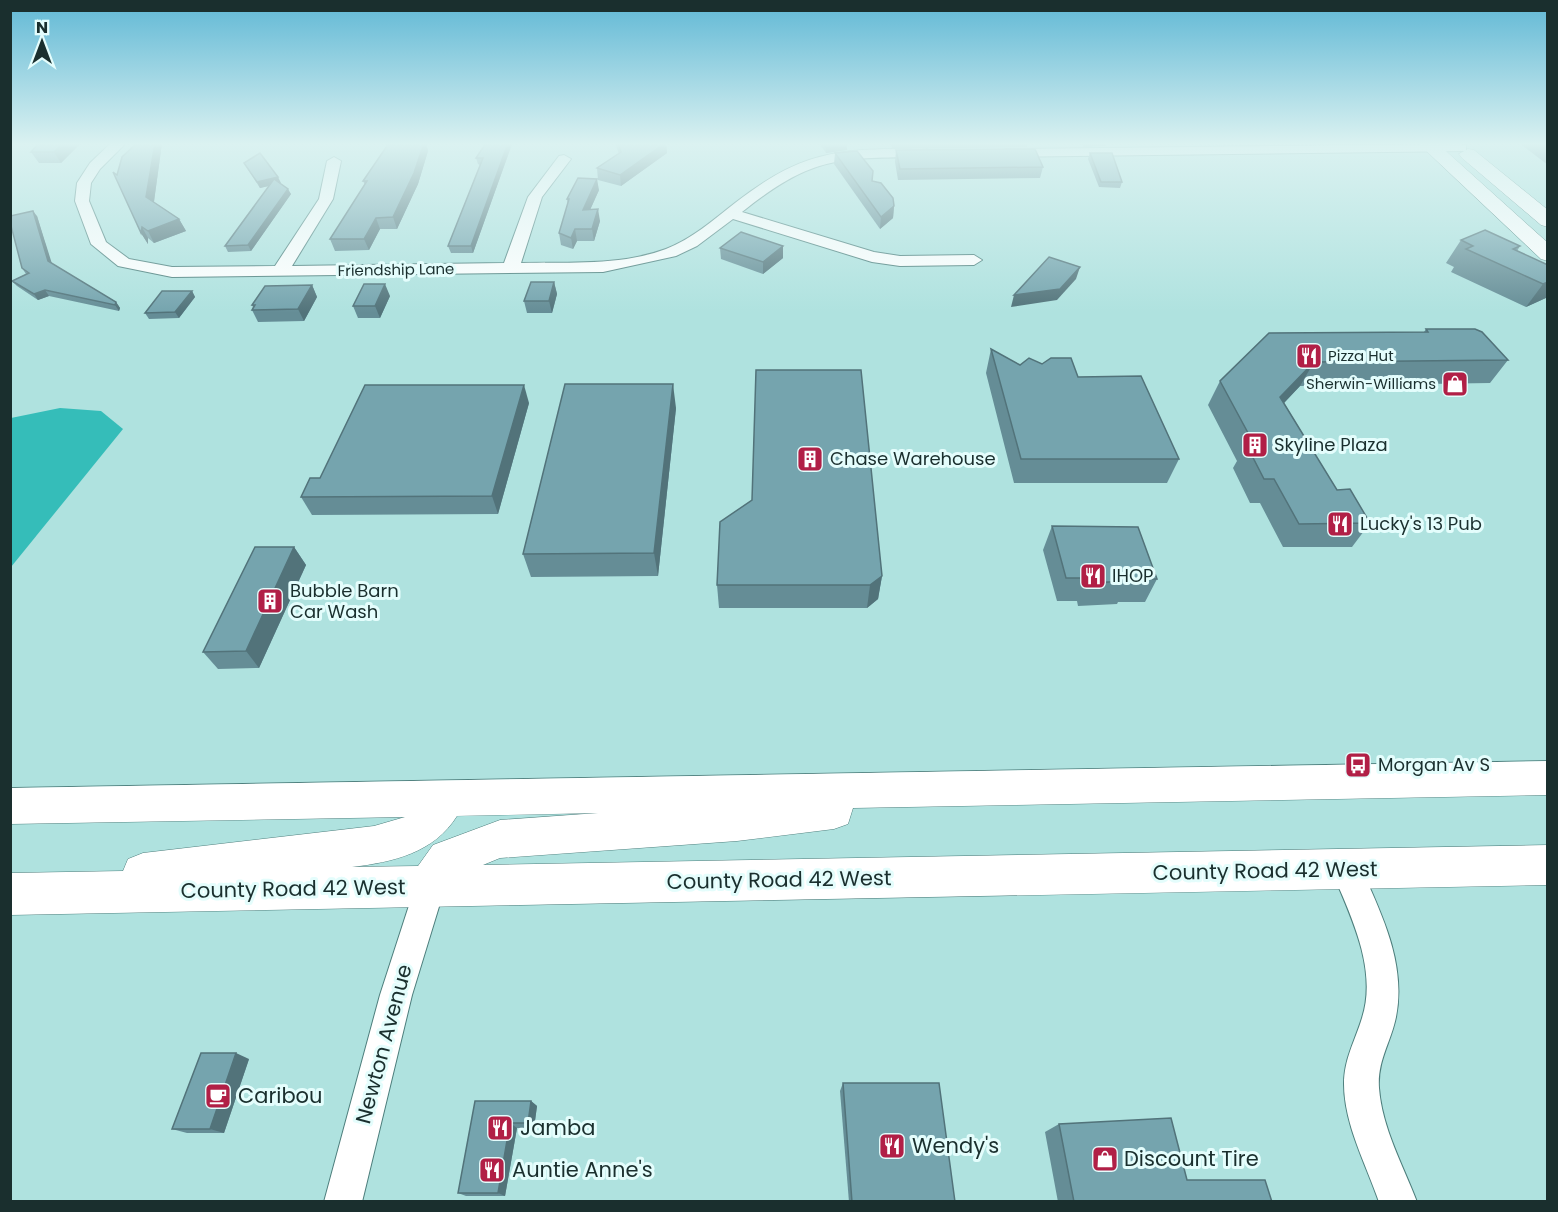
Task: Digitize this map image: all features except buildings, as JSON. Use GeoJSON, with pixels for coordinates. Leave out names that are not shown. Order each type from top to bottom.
{"type":"FeatureCollection","features":[{"type":"Feature","properties":{"kind":"highway"},"geometry":{"type":"LineString","coordinates":[[10,806],[1548,778]]}},
{"type":"Feature","properties":{"kind":"highway"},"geometry":{"type":"LineString","coordinates":[[430,887],[436,872],[447,859],[500,840],[737,822],[1048,788]]}},
{"type":"Feature","properties":{"kind":"highway"},"geometry":{"type":"LineString","coordinates":[[10,890],[374,845],[410,837],[433,822],[446,799]]}},
{"type":"Feature","properties":{"kind":"highway","name":"County Road 42 West"},"geometry":{"type":"LineString","coordinates":[[10,894],[1548,865]]}},
{"type":"Feature","properties":{"kind":"main road"},"geometry":{"type":"LineString","coordinates":[[1488,200],[1548,255]]}},
{"type":"Feature","properties":{"kind":"main road"},"geometry":{"type":"LineString","coordinates":[[1523,200],[1548,221]]}},
{"type":"Feature","properties":{"kind":"street","name":"Friendship Lane"},"geometry":{"type":"LineString","coordinates":[[82,200],[99,244],[124,263],[172,272],[603,267],[648,260],[689,244],[751,200]]}},
{"type":"Feature","properties":{"kind":"street"},"geometry":{"type":"LineString","coordinates":[[280,271],[326,200]]}},
{"type":"Feature","properties":{"kind":"street"},"geometry":{"type":"LineString","coordinates":[[511,268],[534,200]]}},
{"type":"Feature","properties":{"kind":"street"},"geometry":{"type":"LineString","coordinates":[[731,214],[872,257],[900,261],[974,260]]}},
{"type":"Feature","properties":{"kind":"street"},"geometry":{"type":"LineString","coordinates":[[1346,869],[1370,926],[1382,966],[1384,991],[1379,1019],[1368,1044],[1363,1071],[1363,1097],[1398,1202]]}},
{"type":"Feature","properties":{"kind":"street","name":"Newton Avenue"},"geometry":{"type":"LineString","coordinates":[[343,1202],[396,995],[430,887]]}},
{"type":"Feature","properties":{"kind":"water"},"geometry":{"type":"Polygon","coordinates":[[[60,408],[101,411],[123,429],[11,567],[11,418],[60,408]]]}},
{"type":"Feature","properties":{"kind":"place","name":"Pizza Hut"},"geometry":{"type":"Point","coordinates":[1309,356]}},
{"type":"Feature","properties":{"kind":"place","name":"Sherwin-Williams"},"geometry":{"type":"Point","coordinates":[1455,384]}},
{"type":"Feature","properties":{"kind":"place","name":"Skyline Plaza"},"geometry":{"type":"Point","coordinates":[1255,445]}},
{"type":"Feature","properties":{"kind":"place","name":"Chase Warehouse"},"geometry":{"type":"Point","coordinates":[810,459]}},
{"type":"Feature","properties":{"kind":"place","name":"Lucky's 13 Pub"},"geometry":{"type":"Point","coordinates":[1340,524]}},
{"type":"Feature","properties":{"kind":"place","name":"IHOP"},"geometry":{"type":"Point","coordinates":[1093,576]}},
{"type":"Feature","properties":{"kind":"place","name":"Bubble Barn Car Wash"},"geometry":{"type":"Point","coordinates":[270,601]}},
{"type":"Feature","properties":{"kind":"place","name":"Morgan Av S"},"geometry":{"type":"Point","coordinates":[1358,765]}},
{"type":"Feature","properties":{"kind":"place","name":"Caribou"},"geometry":{"type":"Point","coordinates":[218,1096]}},
{"type":"Feature","properties":{"kind":"place","name":"Jamba"},"geometry":{"type":"Point","coordinates":[500,1128]}},
{"type":"Feature","properties":{"kind":"place","name":"Wendy's"},"geometry":{"type":"Point","coordinates":[892,1146]}},
{"type":"Feature","properties":{"kind":"place","name":"Discount Tire"},"geometry":{"type":"Point","coordinates":[1105,1159]}},
{"type":"Feature","properties":{"kind":"place","name":"Auntie Anne's"},"geometry":{"type":"Point","coordinates":[492,1170]}}]}
